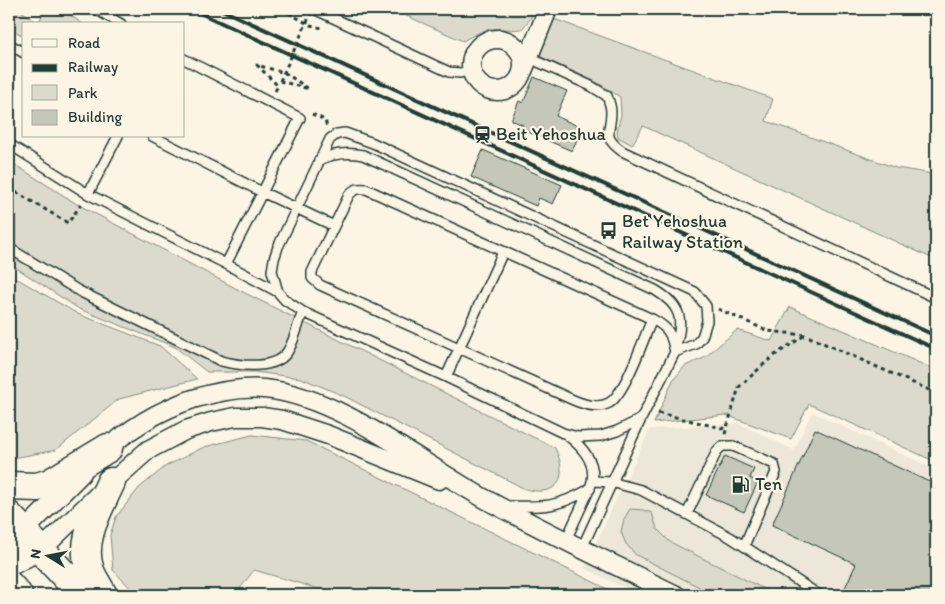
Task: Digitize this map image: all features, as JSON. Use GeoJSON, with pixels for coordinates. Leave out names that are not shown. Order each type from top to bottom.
{"type":"FeatureCollection","features":[{"type":"Feature","properties":{"kind":"main road"},"geometry":{"type":"LineString","coordinates":[[9,486],[37,488],[50,483],[108,448]]}},
{"type":"Feature","properties":{"kind":"main road"},"geometry":{"type":"LineString","coordinates":[[103,595],[90,571],[88,541],[92,524],[112,482]]}},
{"type":"Feature","properties":{"kind":"main road"},"geometry":{"type":"LineString","coordinates":[[25,533],[83,595]]}},
{"type":"Feature","properties":{"kind":"main road"},"geometry":{"type":"LineString","coordinates":[[9,585],[18,595]]}},
{"type":"Feature","properties":{"kind":"street"},"geometry":{"type":"LineString","coordinates":[[521,57],[503,39],[494,38],[478,46],[473,53],[471,70],[478,83],[491,91],[507,89],[514,85],[519,79],[521,57],[526,37],[538,28],[546,13]]}},
{"type":"Feature","properties":{"kind":"street"},"geometry":{"type":"LineString","coordinates":[[9,554],[25,533],[108,448],[132,428],[176,405],[204,396],[233,390],[264,389],[289,394],[339,413],[374,430],[492,502],[676,595]]}},
{"type":"Feature","properties":{"kind":"street"},"geometry":{"type":"LineString","coordinates":[[9,567],[25,533],[112,482],[148,450],[186,430],[236,417],[262,417],[282,420],[328,435],[492,502]]}},
{"type":"Feature","properties":{"kind":"lane"},"geometry":{"type":"LineString","coordinates":[[96,9],[118,22]]}},
{"type":"Feature","properties":{"kind":"lane"},"geometry":{"type":"LineString","coordinates":[[313,11],[450,72],[460,73],[471,70]]}},
{"type":"Feature","properties":{"kind":"lane"},"geometry":{"type":"LineString","coordinates":[[9,44],[22,52]]}},
{"type":"Feature","properties":{"kind":"lane"},"geometry":{"type":"LineString","coordinates":[[521,57],[591,86],[607,96],[611,113],[608,128],[609,137],[612,144],[622,152],[936,298]]}},
{"type":"Feature","properties":{"kind":"lane"},"geometry":{"type":"LineString","coordinates":[[185,60],[300,118],[226,264]]}},
{"type":"Feature","properties":{"kind":"lane"},"geometry":{"type":"LineString","coordinates":[[278,292],[272,270],[274,259],[296,208],[330,139],[337,134],[344,133],[373,143],[695,292],[706,306],[707,322],[702,337],[696,344],[675,352]]}},
{"type":"Feature","properties":{"kind":"lane"},"geometry":{"type":"LineString","coordinates":[[88,194],[117,138]]}},
{"type":"Feature","properties":{"kind":"lane"},"geometry":{"type":"LineString","coordinates":[[156,138],[334,226]]}},
{"type":"Feature","properties":{"kind":"lane"},"geometry":{"type":"LineString","coordinates":[[9,144],[88,194],[278,292],[289,304],[303,312],[563,433],[580,445],[594,470],[592,484],[566,540]]}},
{"type":"Feature","properties":{"kind":"lane"},"geometry":{"type":"LineString","coordinates":[[319,160],[330,154],[363,155],[655,290],[665,296],[676,307],[681,319],[675,352],[611,482],[582,548]]}},
{"type":"Feature","properties":{"kind":"lane"},"geometry":{"type":"LineString","coordinates":[[652,320],[622,389],[610,402],[596,406],[579,403],[320,284],[312,278],[312,272],[349,195],[358,188],[366,189],[666,326],[672,337],[675,352]]}},
{"type":"Feature","properties":{"kind":"lane"},"geometry":{"type":"LineString","coordinates":[[9,248],[79,291],[221,361],[240,366],[262,365],[281,359],[289,350],[303,312]]}},
{"type":"Feature","properties":{"kind":"lane"},"geometry":{"type":"LineString","coordinates":[[446,377],[502,252]]}},
{"type":"Feature","properties":{"kind":"lane"},"geometry":{"type":"LineString","coordinates":[[563,433],[578,437],[601,436],[617,431],[641,419]]}},
{"type":"Feature","properties":{"kind":"lane"},"geometry":{"type":"LineString","coordinates":[[687,514],[717,451],[722,446],[733,446],[774,464],[776,472],[744,546]]}},
{"type":"Feature","properties":{"kind":"lane"},"geometry":{"type":"LineString","coordinates":[[492,502],[547,506],[574,498],[592,484],[611,482],[641,490],[744,546],[819,595]]}},
{"type":"Feature","properties":{"kind":"path"},"geometry":{"type":"LineString","coordinates":[[272,95],[278,86],[257,65],[285,73],[309,89],[280,80],[313,11]]}},
{"type":"Feature","properties":{"kind":"path"},"geometry":{"type":"LineString","coordinates":[[307,112],[325,120],[330,139]]}},
{"type":"Feature","properties":{"kind":"path"},"geometry":{"type":"LineString","coordinates":[[9,188],[68,223],[88,194]]}},
{"type":"Feature","properties":{"kind":"path"},"geometry":{"type":"LineString","coordinates":[[703,303],[768,331],[805,335],[936,393]]}},
{"type":"Feature","properties":{"kind":"path"},"geometry":{"type":"LineString","coordinates":[[722,446],[739,388],[772,358],[805,335]]}},
{"type":"Feature","properties":{"kind":"path"},"geometry":{"type":"LineString","coordinates":[[646,410],[726,428]]}},
{"type":"Feature","properties":{"kind":"shaded area"},"geometry":{"type":"Polygon","coordinates":[[[812,412],[936,470],[936,595],[639,595],[584,568],[650,429],[738,423],[794,450],[812,412]]]}},
{"type":"Feature","properties":{"kind":"green space"},"geometry":{"type":"Polygon","coordinates":[[[9,9],[19,9],[35,22],[22,22],[22,36],[9,27],[9,9]]]}},
{"type":"Feature","properties":{"kind":"green space"},"geometry":{"type":"Polygon","coordinates":[[[45,9],[61,9],[80,22],[39,22],[45,9]]]}},
{"type":"Feature","properties":{"kind":"green space"},"geometry":{"type":"Polygon","coordinates":[[[391,9],[528,9],[534,11],[522,29],[491,29],[463,41],[391,9]]]}},
{"type":"Feature","properties":{"kind":"green space"},"geometry":{"type":"Polygon","coordinates":[[[554,19],[773,99],[766,121],[896,168],[927,173],[936,177],[936,260],[643,126],[632,145],[618,137],[617,131],[621,115],[620,97],[600,84],[537,55],[554,19]]]}},
{"type":"Feature","properties":{"kind":"green space"},"geometry":{"type":"Polygon","coordinates":[[[9,161],[77,204],[241,291],[555,448],[561,468],[561,476],[558,483],[553,488],[546,490],[525,489],[344,396],[301,378],[254,372],[207,372],[175,347],[79,309],[9,263],[9,161]]]}},
{"type":"Feature","properties":{"kind":"green space"},"geometry":{"type":"Polygon","coordinates":[[[9,274],[78,314],[160,346],[197,379],[119,399],[56,450],[13,458],[9,456],[9,274]]]}},
{"type":"Feature","properties":{"kind":"green space"},"geometry":{"type":"Polygon","coordinates":[[[790,307],[936,370],[936,462],[809,404],[791,439],[726,415],[654,423],[673,380],[685,366],[704,358],[737,330],[771,341],[790,307]]]}},
{"type":"Feature","properties":{"kind":"green space"},"geometry":{"type":"Polygon","coordinates":[[[252,435],[306,441],[620,595],[339,595],[254,570],[235,595],[137,595],[113,570],[110,535],[116,517],[139,488],[166,466],[204,447],[252,435]]]}},
{"type":"Feature","properties":{"kind":"green space"},"geometry":{"type":"Polygon","coordinates":[[[630,509],[652,513],[657,529],[670,542],[776,595],[715,595],[636,555],[626,544],[621,532],[624,519],[630,509]]]}},
{"type":"Feature","properties":{"kind":"building"},"geometry":{"type":"Polygon","coordinates":[[[534,77],[567,91],[556,116],[582,128],[572,151],[521,129],[523,125],[511,120],[519,101],[523,103],[534,77]]]}},
{"type":"Feature","properties":{"kind":"building"},"geometry":{"type":"Polygon","coordinates":[[[483,150],[562,185],[553,204],[539,198],[536,206],[471,177],[483,150]]]}},
{"type":"Feature","properties":{"kind":"building"},"geometry":{"type":"Polygon","coordinates":[[[815,429],[936,485],[936,595],[855,595],[844,590],[856,564],[772,525],[815,429]]]}},
{"type":"Feature","properties":{"kind":"building"},"geometry":{"type":"Polygon","coordinates":[[[725,456],[754,469],[750,478],[758,482],[744,512],[706,495],[725,456]]]}},
{"type":"Feature","properties":{"kind":"railway"},"geometry":{"type":"LineString","coordinates":[[191,9],[936,349]]}},
{"type":"Feature","properties":{"kind":"railway"},"geometry":{"type":"LineString","coordinates":[[220,9],[936,336]]}},
{"type":"Feature","properties":{"kind":"place","name":"Beit Yehoshua"},"geometry":{"type":"Point","coordinates":[482,134]}},
{"type":"Feature","properties":{"kind":"place","name":"Bet Yehoshua Railway Station"},"geometry":{"type":"Point","coordinates":[608,231]}},
{"type":"Feature","properties":{"kind":"place","name":"Ten"},"geometry":{"type":"Point","coordinates":[741,484]}}]}
